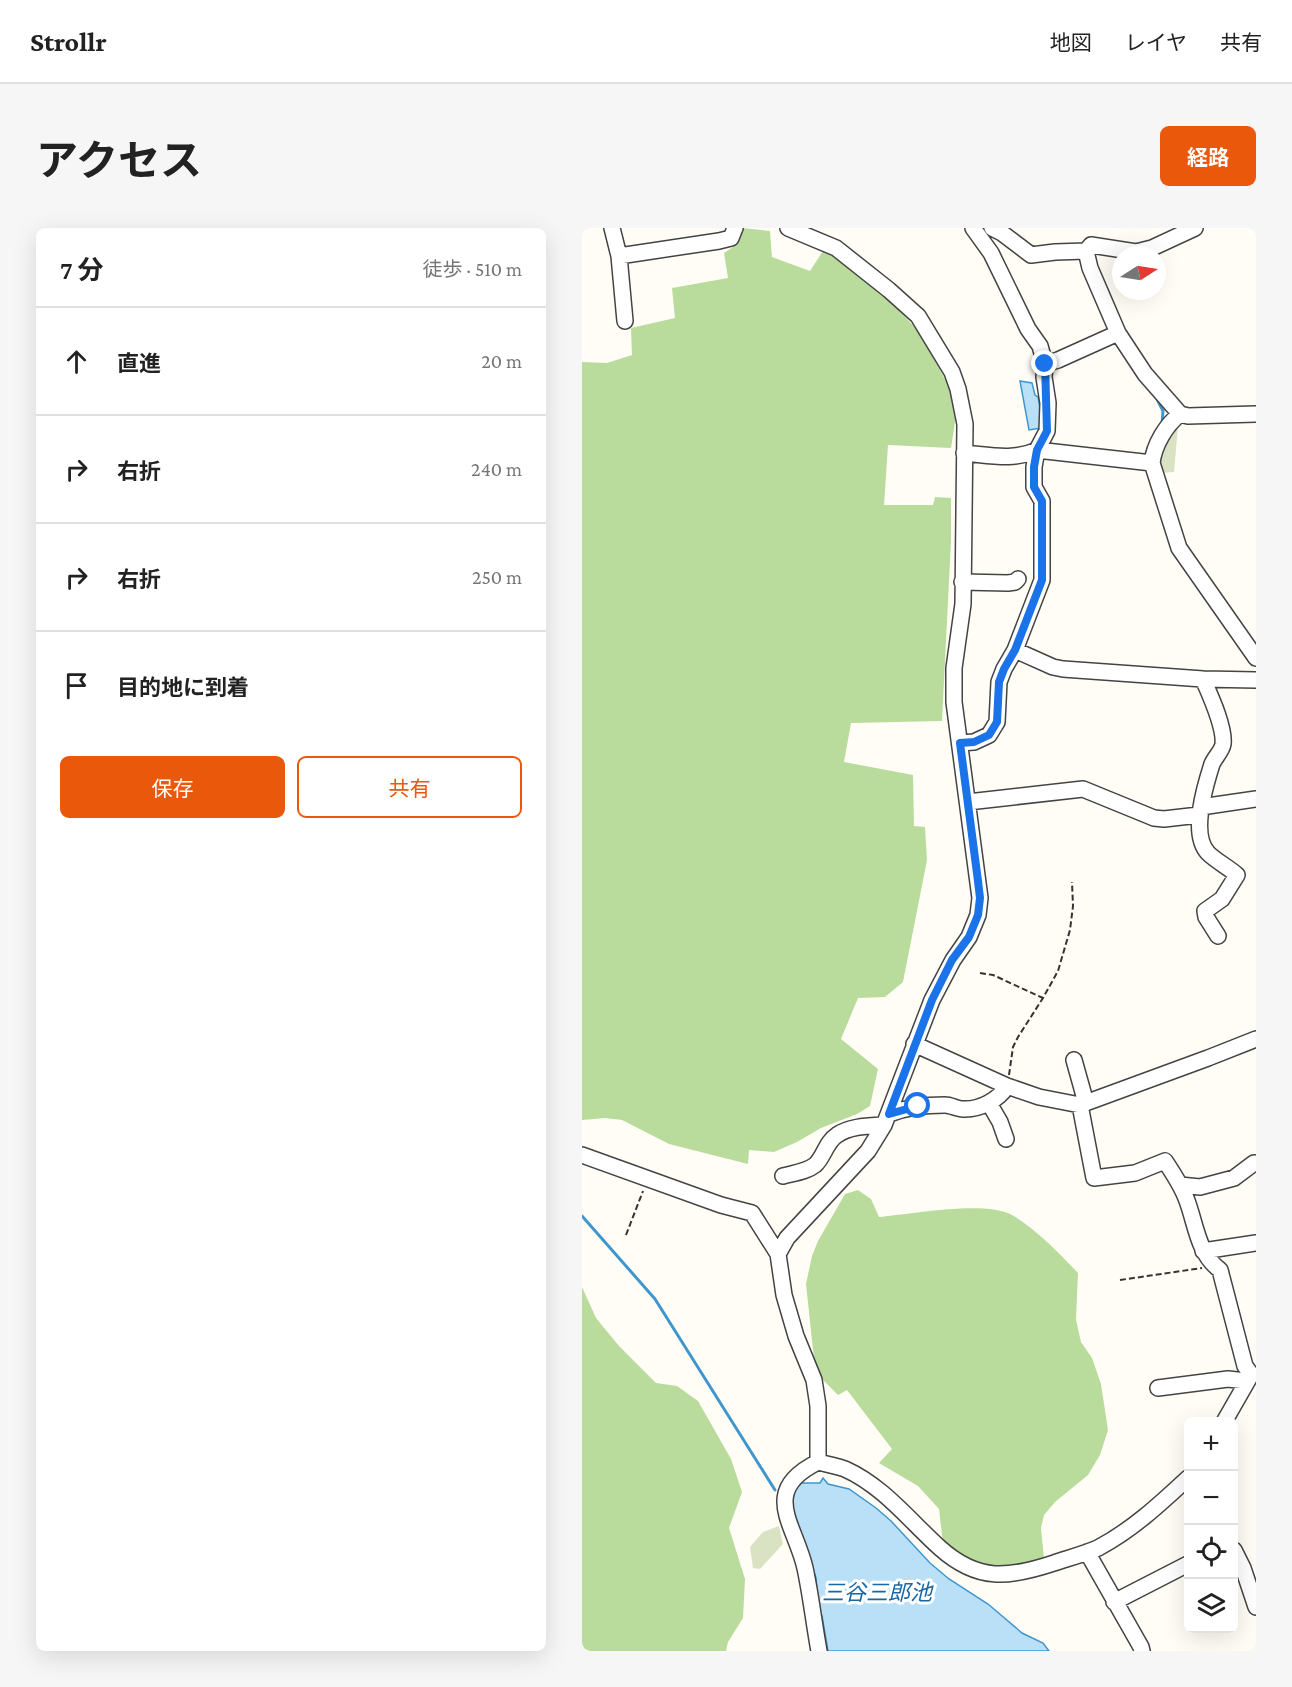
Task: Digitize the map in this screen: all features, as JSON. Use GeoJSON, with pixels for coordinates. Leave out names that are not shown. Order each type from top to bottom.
{"type":"FeatureCollection","features":[{"type":"Feature","properties":{"kind":"street"},"geometry":{"type":"LineString","coordinates":[[612,228],[619,256],[625,321]]}},
{"type":"Feature","properties":{"kind":"street"},"geometry":{"type":"LineString","coordinates":[[619,256],[719,242],[731,237],[735,228]]}},
{"type":"Feature","properties":{"kind":"street"},"geometry":{"type":"LineString","coordinates":[[778,1254],[787,1238],[868,1151],[886,1119],[932,1000],[952,960],[969,937],[978,915],[980,898],[954,702],[954,668],[963,604],[965,424],[958,389],[952,372],[918,316],[836,248],[788,228]]}},
{"type":"Feature","properties":{"kind":"street"},"geometry":{"type":"LineString","coordinates":[[960,743],[974,742],[989,735],[997,722],[999,682],[1015,650],[1042,580],[1042,501],[1034,487],[1034,467],[1037,450],[1047,431],[1045,364],[1040,346],[1023,320],[991,253],[973,228]]}},
{"type":"Feature","properties":{"kind":"street"},"geometry":{"type":"LineString","coordinates":[[992,228],[1031,255],[1082,251],[1091,245],[1136,252],[1152,248],[1195,228]]}},
{"type":"Feature","properties":{"kind":"street"},"geometry":{"type":"LineString","coordinates":[[1082,251],[1114,334],[1180,414],[1188,416],[1256,414]]}},
{"type":"Feature","properties":{"kind":"street"},"geometry":{"type":"LineString","coordinates":[[1045,364],[1114,334]]}},
{"type":"Feature","properties":{"kind":"street"},"geometry":{"type":"LineString","coordinates":[[1180,414],[1169,422],[1152,463],[1179,548],[1256,658]]}},
{"type":"Feature","properties":{"kind":"street"},"geometry":{"type":"LineString","coordinates":[[964,453],[1012,457],[1037,450],[1152,463]]}},
{"type":"Feature","properties":{"kind":"street"},"geometry":{"type":"LineString","coordinates":[[962,582],[1008,583],[1018,579]]}},
{"type":"Feature","properties":{"kind":"street"},"geometry":{"type":"LineString","coordinates":[[1015,650],[1053,667],[1063,669],[1203,679],[1256,680]]}},
{"type":"Feature","properties":{"kind":"street"},"geometry":{"type":"LineString","coordinates":[[1203,679],[1218,714],[1224,741],[1223,748],[1213,762],[1200,811],[1202,843],[1207,852],[1237,875],[1222,899],[1205,911],[1206,917],[1218,936]]}},
{"type":"Feature","properties":{"kind":"street"},"geometry":{"type":"LineString","coordinates":[[968,802],[1083,789],[1154,818],[1164,819],[1256,799]]}},
{"type":"Feature","properties":{"kind":"street"},"geometry":{"type":"LineString","coordinates":[[914,1044],[1007,1086],[1039,1097],[1083,1104],[1256,1038]]}},
{"type":"Feature","properties":{"kind":"street"},"geometry":{"type":"LineString","coordinates":[[1074,1060],[1094,1178],[1135,1173],[1165,1161],[1180,1185],[1203,1251],[1213,1265],[1220,1270],[1245,1366],[1251,1376]]}},
{"type":"Feature","properties":{"kind":"street"},"geometry":{"type":"LineString","coordinates":[[783,1176],[804,1171],[816,1164],[825,1148],[837,1135],[849,1130],[918,1106],[946,1105],[964,1109],[989,1103],[1003,1094],[1007,1086]]}},
{"type":"Feature","properties":{"kind":"street"},"geometry":{"type":"LineString","coordinates":[[989,1103],[1000,1122],[1006,1139]]}},
{"type":"Feature","properties":{"kind":"street"},"geometry":{"type":"LineString","coordinates":[[582,1155],[721,1206],[752,1213],[778,1254],[784,1295],[796,1336],[814,1380],[818,1406],[818,1462]]}},
{"type":"Feature","properties":{"kind":"street"},"geometry":{"type":"LineString","coordinates":[[1180,1185],[1200,1187],[1234,1178],[1254,1163]]}},
{"type":"Feature","properties":{"kind":"street"},"geometry":{"type":"LineString","coordinates":[[1203,1251],[1256,1243]]}},
{"type":"Feature","properties":{"kind":"street"},"geometry":{"type":"LineString","coordinates":[[1158,1388],[1251,1376]]}},
{"type":"Feature","properties":{"kind":"street"},"geometry":{"type":"LineString","coordinates":[[1227,1417],[1251,1376]]}},
{"type":"Feature","properties":{"kind":"street"},"geometry":{"type":"LineString","coordinates":[[819,1651],[805,1566],[789,1525],[785,1501],[792,1480],[798,1473],[818,1462],[844,1469],[869,1483],[908,1516],[941,1549],[964,1565],[1004,1576],[1028,1571],[1098,1547],[1147,1516],[1184,1482]]}},
{"type":"Feature","properties":{"kind":"street"},"geometry":{"type":"LineString","coordinates":[[1087,1552],[1142,1651]]}},
{"type":"Feature","properties":{"kind":"street"},"geometry":{"type":"LineString","coordinates":[[1238,1555],[1249,1566],[1256,1606]]}},
{"type":"Feature","properties":{"kind":"street"},"geometry":{"type":"LineString","coordinates":[[1114,1602],[1184,1566]]}},
{"type":"Feature","properties":{"kind":"path"},"geometry":{"type":"LineString","coordinates":[[1007,1086],[1013,1047],[1058,971],[1070,930],[1073,906],[1072,882]]}},
{"type":"Feature","properties":{"kind":"path"},"geometry":{"type":"LineString","coordinates":[[980,973],[993,975],[1043,998]]}},
{"type":"Feature","properties":{"kind":"path"},"geometry":{"type":"LineString","coordinates":[[626,1235],[648,1180]]}},
{"type":"Feature","properties":{"kind":"path"},"geometry":{"type":"LineString","coordinates":[[1120,1280],[1175,1273],[1213,1265]]}},
{"type":"Feature","properties":{"kind":"green space"},"geometry":{"type":"Polygon","coordinates":[[[742,228],[770,231],[772,257],[810,271],[823,251],[833,255],[896,307],[919,332],[951,390],[956,416],[951,448],[888,445],[884,505],[933,505],[935,497],[951,498],[942,721],[851,723],[844,762],[913,775],[914,826],[925,827],[927,860],[903,982],[885,997],[858,998],[841,1039],[878,1069],[870,1106],[774,1152],[749,1150],[748,1164],[669,1144],[622,1120],[605,1118],[582,1120],[582,362],[607,363],[632,355],[631,328],[675,318],[672,288],[728,278],[724,253],[736,245],[742,228]]]}},
{"type":"Feature","properties":{"kind":"green space"},"geometry":{"type":"Polygon","coordinates":[[[1175,422],[1178,426],[1174,472],[1160,473],[1155,463],[1175,422]]]}},
{"type":"Feature","properties":{"kind":"green space"},"geometry":{"type":"Polygon","coordinates":[[[858,1190],[871,1199],[879,1217],[966,1208],[1000,1211],[1012,1215],[1039,1235],[1078,1273],[1076,1320],[1081,1342],[1092,1358],[1101,1384],[1108,1430],[1100,1455],[1088,1475],[1055,1502],[1044,1515],[1041,1528],[1044,1559],[1014,1568],[991,1568],[969,1560],[943,1543],[939,1509],[918,1486],[879,1463],[892,1449],[847,1390],[838,1395],[820,1377],[814,1359],[806,1284],[818,1241],[845,1194],[858,1190]]]}},
{"type":"Feature","properties":{"kind":"green space"},"geometry":{"type":"Polygon","coordinates":[[[582,1287],[596,1318],[619,1346],[656,1383],[677,1386],[698,1401],[731,1459],[742,1492],[729,1528],[745,1579],[743,1618],[728,1642],[726,1651],[582,1651],[582,1287]]]}},
{"type":"Feature","properties":{"kind":"green space"},"geometry":{"type":"Polygon","coordinates":[[[779,1526],[783,1544],[760,1569],[753,1568],[750,1547],[763,1532],[779,1526]]]}},
{"type":"Feature","properties":{"kind":"water"},"geometry":{"type":"Polygon","coordinates":[[[1020,381],[1032,383],[1035,395],[1038,397],[1043,424],[1041,428],[1029,430],[1020,381]]]}},
{"type":"Feature","properties":{"kind":"water","name":"三谷三郎池"},"geometry":{"type":"Polygon","coordinates":[[[823,1478],[828,1484],[849,1489],[876,1508],[949,1579],[988,1604],[1022,1633],[1043,1643],[1049,1651],[828,1651],[822,1616],[817,1612],[816,1578],[788,1496],[798,1483],[820,1483],[823,1478]]]}},
{"type":"Feature","properties":{"kind":"waterway"},"geometry":{"type":"LineString","coordinates":[[1157,399],[1163,411],[1162,424]]}},
{"type":"Feature","properties":{"kind":"waterway"},"geometry":{"type":"LineString","coordinates":[[582,1216],[655,1299],[775,1490]]}},
{"type":"Feature","properties":{"kind":"route"},"geometry":{"type":"LineString","coordinates":[[918,1106],[889,1114],[932,1000],[952,960],[969,937],[978,915],[980,898],[960,743],[974,742],[989,735],[997,722],[999,682],[1015,650],[1042,580],[1042,501],[1034,487],[1034,467],[1037,450],[1047,431],[1045,364]]}}]}
